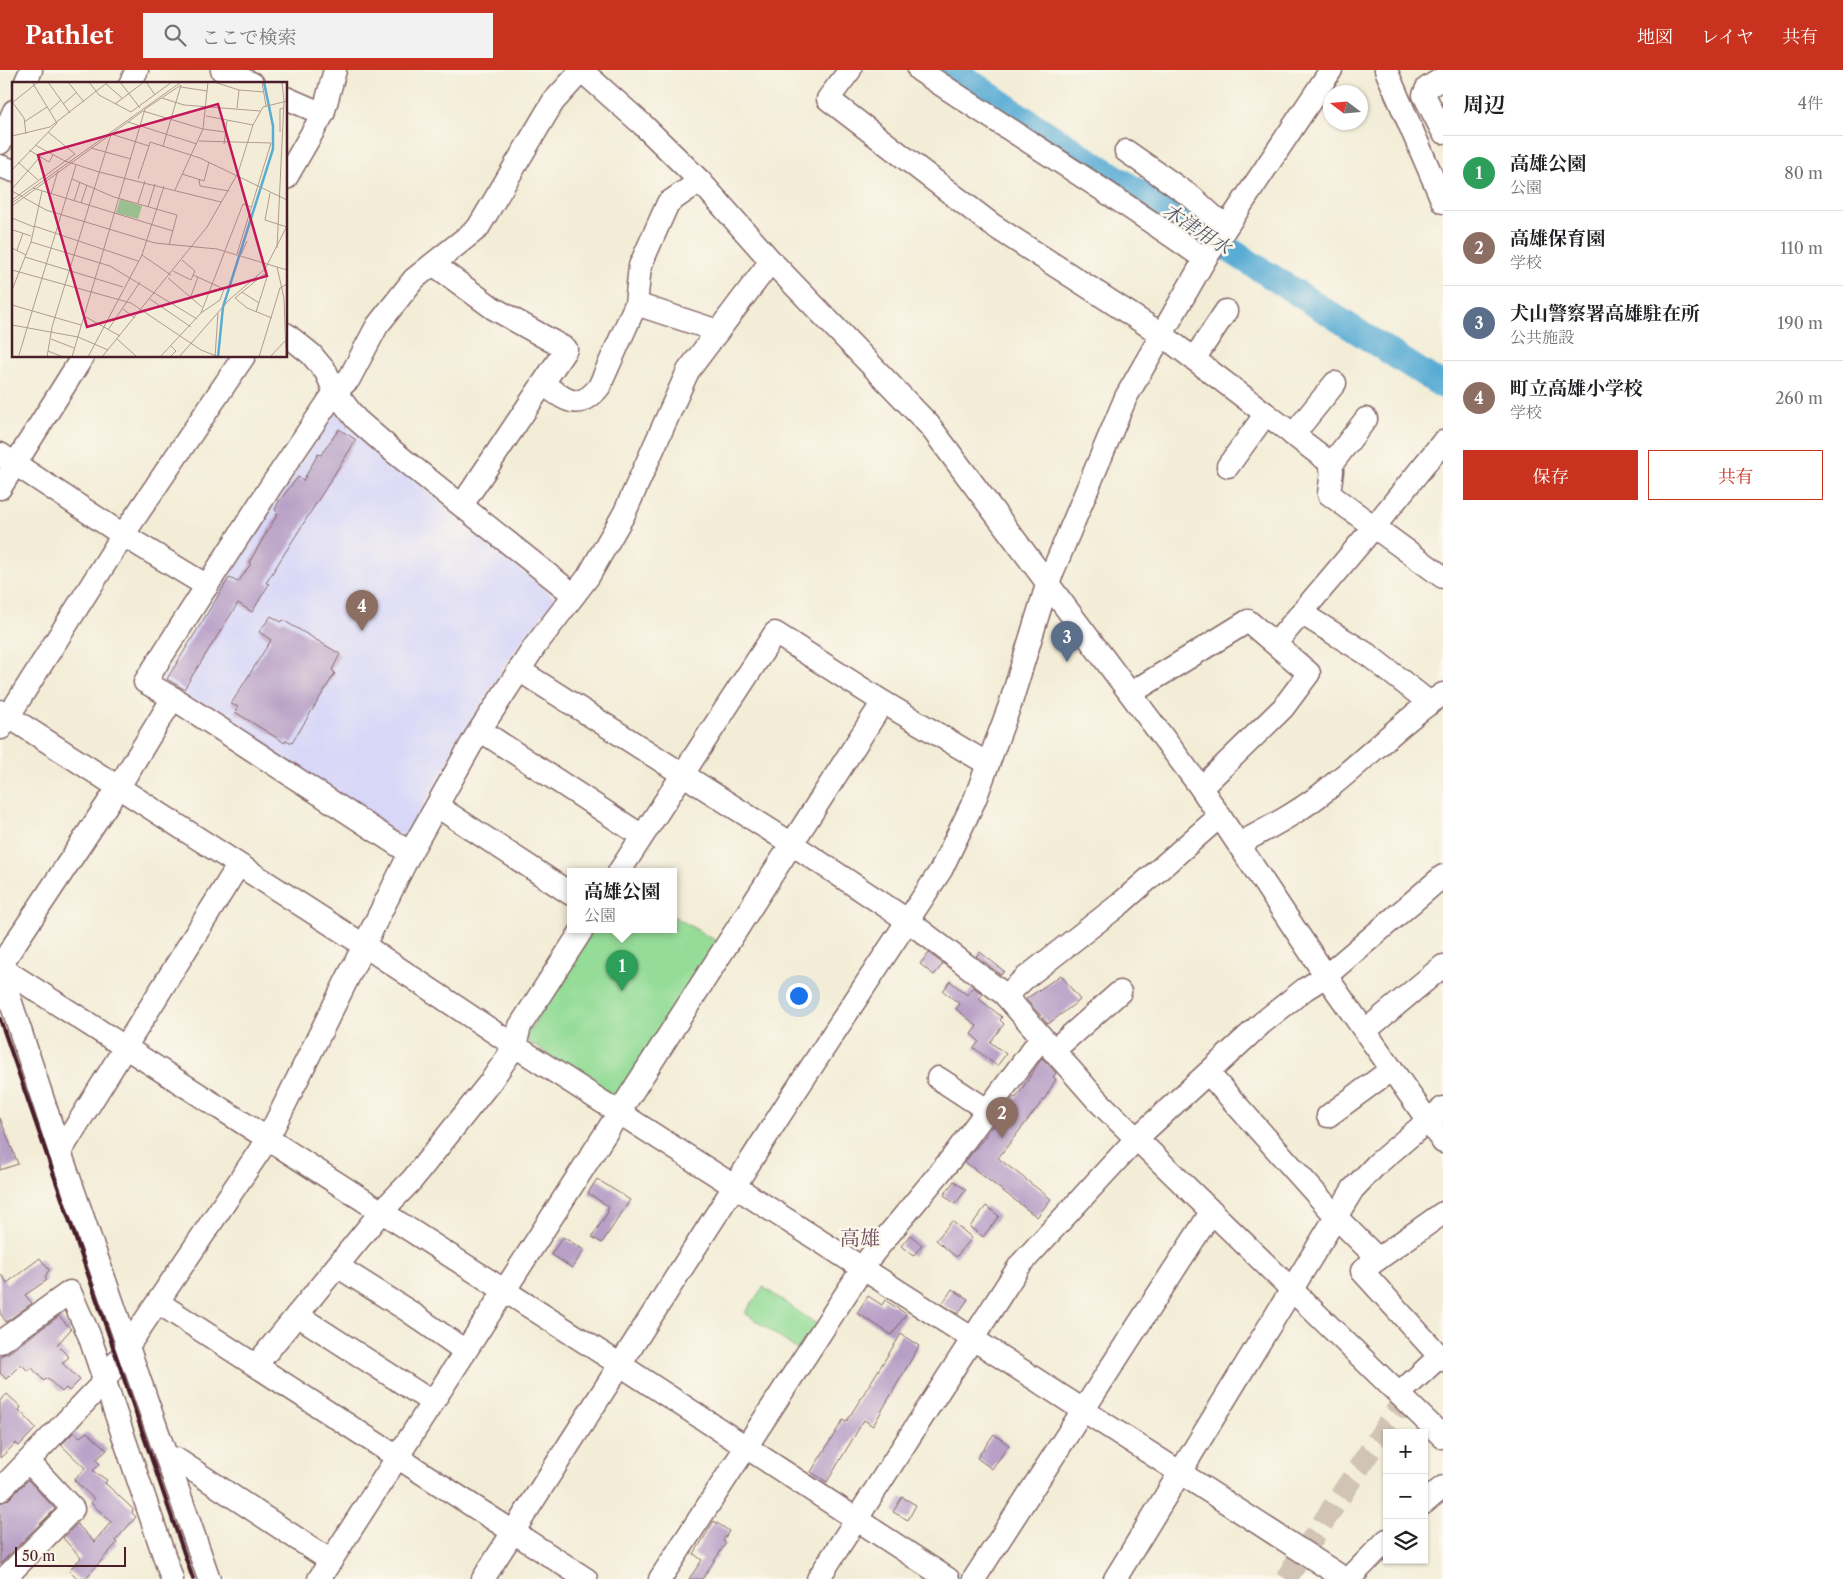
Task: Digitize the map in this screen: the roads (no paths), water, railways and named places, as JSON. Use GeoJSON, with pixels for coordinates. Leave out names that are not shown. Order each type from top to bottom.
{"type":"FeatureCollection","features":[{"type":"Feature","properties":{"kind":"street"},"geometry":{"type":"LineString","coordinates":[[26,82],[31,70]]}},
{"type":"Feature","properties":{"kind":"street"},"geometry":{"type":"LineString","coordinates":[[131,82],[137,70]]}},
{"type":"Feature","properties":{"kind":"street"},"geometry":{"type":"LineString","coordinates":[[288,175],[323,114],[335,70]]}},
{"type":"Feature","properties":{"kind":"street"},"geometry":{"type":"LineString","coordinates":[[410,854],[146,682],[335,392],[349,379],[377,326],[414,279],[478,228],[552,102],[581,70],[643,125],[700,180],[771,261],[929,425],[1047,584],[1131,692],[1201,788],[1326,976],[1392,1069],[1436,1114],[1443,1142]]}},
{"type":"Feature","properties":{"kind":"street"},"geometry":{"type":"LineString","coordinates":[[850,70],[828,99],[991,224],[1161,334],[1328,461],[1332,471],[1329,494],[1443,577]]}},
{"type":"Feature","properties":{"kind":"street"},"geometry":{"type":"LineString","coordinates":[[919,70],[1015,134],[1208,255]]}},
{"type":"Feature","properties":{"kind":"street"},"geometry":{"type":"LineString","coordinates":[[483,1579],[619,1364],[941,870],[975,799],[1010,704],[1047,584],[1126,397],[1208,255],[1331,70]]}},
{"type":"Feature","properties":{"kind":"street"},"geometry":{"type":"LineString","coordinates":[[1386,70],[1434,153],[1443,202]]}},
{"type":"Feature","properties":{"kind":"street"},"geometry":{"type":"LineString","coordinates":[[227,76],[246,82]]}},
{"type":"Feature","properties":{"kind":"street"},"geometry":{"type":"LineString","coordinates":[[1443,78],[1426,88],[1424,95],[1443,132]]}},
{"type":"Feature","properties":{"kind":"street"},"geometry":{"type":"LineString","coordinates":[[288,99],[323,114]]}},
{"type":"Feature","properties":{"kind":"street"},"geometry":{"type":"LineString","coordinates":[[0,144],[12,116]]}},
{"type":"Feature","properties":{"kind":"street"},"geometry":{"type":"LineString","coordinates":[[1126,152],[1193,198],[1226,228]]}},
{"type":"Feature","properties":{"kind":"street"},"geometry":{"type":"LineString","coordinates":[[0,166],[12,170]]}},
{"type":"Feature","properties":{"kind":"street"},"geometry":{"type":"LineString","coordinates":[[543,384],[568,400],[580,402],[591,397],[599,387],[636,304],[640,266],[668,203],[700,180]]}},
{"type":"Feature","properties":{"kind":"street"},"geometry":{"type":"LineString","coordinates":[[0,1490],[103,1383],[268,1140],[410,854],[480,730],[519,670],[588,577],[624,514],[688,372],[771,261]]}},
{"type":"Feature","properties":{"kind":"street"},"geometry":{"type":"LineString","coordinates":[[433,264],[493,308],[566,349],[462,505]]}},
{"type":"Feature","properties":{"kind":"street"},"geometry":{"type":"LineString","coordinates":[[636,304],[718,331]]}},
{"type":"Feature","properties":{"kind":"street"},"geometry":{"type":"LineString","coordinates":[[1194,360],[1226,311]]}},
{"type":"Feature","properties":{"kind":"street"},"geometry":{"type":"LineString","coordinates":[[288,336],[311,354],[326,372],[335,392],[356,418],[394,452],[574,595]]}},
{"type":"Feature","properties":{"kind":"street"},"geometry":{"type":"LineString","coordinates":[[0,488],[8,459],[82,358]]}},
{"type":"Feature","properties":{"kind":"street"},"geometry":{"type":"LineString","coordinates":[[243,358],[122,535],[3,719],[118,788],[365,946],[514,1046],[736,1186],[1344,1579]]}},
{"type":"Feature","properties":{"kind":"street"},"geometry":{"type":"LineString","coordinates":[[1293,435],[1335,383]]}},
{"type":"Feature","properties":{"kind":"street"},"geometry":{"type":"LineString","coordinates":[[1228,466],[1266,415]]}},
{"type":"Feature","properties":{"kind":"street"},"geometry":{"type":"LineString","coordinates":[[1330,466],[1366,419]]}},
{"type":"Feature","properties":{"kind":"street"},"geometry":{"type":"LineString","coordinates":[[1276,643],[1443,442]]}},
{"type":"Feature","properties":{"kind":"street"},"geometry":{"type":"LineString","coordinates":[[8,459],[122,535],[207,586]]}},
{"type":"Feature","properties":{"kind":"street"},"geometry":{"type":"LineString","coordinates":[[1239,844],[1275,825],[1328,789],[1437,698],[1301,613]]}},
{"type":"Feature","properties":{"kind":"street"},"geometry":{"type":"LineString","coordinates":[[1131,692],[1248,621],[1309,673],[1283,708],[1201,788]]}},
{"type":"Feature","properties":{"kind":"street"},"geometry":{"type":"LineString","coordinates":[[622,868],[775,632],[883,702],[988,764]]}},
{"type":"Feature","properties":{"kind":"street"},"geometry":{"type":"LineString","coordinates":[[519,670],[683,773],[907,920],[1006,996],[1097,1100],[1443,1437]]}},
{"type":"Feature","properties":{"kind":"street"},"geometry":{"type":"LineString","coordinates":[[0,967],[118,788],[173,698]]}},
{"type":"Feature","properties":{"kind":"street"},"geometry":{"type":"LineString","coordinates":[[167,1458],[176,1459],[325,1570],[883,702]]}},
{"type":"Feature","properties":{"kind":"street"},"geometry":{"type":"LineString","coordinates":[[480,730],[642,836]]}},
{"type":"Feature","properties":{"kind":"street"},"geometry":{"type":"LineString","coordinates":[[437,806],[567,891]]}},
{"type":"Feature","properties":{"kind":"street"},"geometry":{"type":"LineString","coordinates":[[1006,996],[1024,979],[1120,904],[1220,816]]}},
{"type":"Feature","properties":{"kind":"street"},"geometry":{"type":"LineString","coordinates":[[60,1152],[238,866]]}},
{"type":"Feature","properties":{"kind":"street"},"geometry":{"type":"LineString","coordinates":[[818,1579],[1020,1265],[1138,1138],[1262,1023],[1305,989],[1326,976],[1443,876]]}},
{"type":"Feature","properties":{"kind":"street"},"geometry":{"type":"LineString","coordinates":[[257,1364],[381,1212],[412,1180],[491,1081],[514,1046],[520,1026],[580,933]]}},
{"type":"Feature","properties":{"kind":"street"},"geometry":{"type":"LineString","coordinates":[[1366,1031],[1443,966]]}},
{"type":"Feature","properties":{"kind":"street"},"geometry":{"type":"LineString","coordinates":[[0,967],[126,1046],[268,1140],[619,1364],[948,1579]]}},
{"type":"Feature","properties":{"kind":"street"},"geometry":{"type":"LineString","coordinates":[[0,967],[60,1152],[209,1579]]}},
{"type":"Feature","properties":{"kind":"street"},"geometry":{"type":"LineString","coordinates":[[660,1579],[862,1268],[987,1110],[1047,1045],[1120,992]]}},
{"type":"Feature","properties":{"kind":"street"},"geometry":{"type":"LineString","coordinates":[[1328,1116],[1392,1069]]}},
{"type":"Feature","properties":{"kind":"street"},"geometry":{"type":"LineString","coordinates":[[1208,1073],[1378,1260]]}},
{"type":"Feature","properties":{"kind":"street"},"geometry":{"type":"LineString","coordinates":[[938,1078],[987,1110]]}},
{"type":"Feature","properties":{"kind":"street"},"geometry":{"type":"LineString","coordinates":[[1116,1579],[1337,1215],[1364,1177],[1436,1114]]}},
{"type":"Feature","properties":{"kind":"street"},"geometry":{"type":"LineString","coordinates":[[974,1579],[1212,1211]]}},
{"type":"Feature","properties":{"kind":"street"},"geometry":{"type":"LineString","coordinates":[[1399,1394],[1441,1359],[1362,1271],[1443,1213]]}},
{"type":"Feature","properties":{"kind":"street"},"geometry":{"type":"LineString","coordinates":[[337,1266],[410,1312],[465,1351]]}},
{"type":"Feature","properties":{"kind":"street"},"geometry":{"type":"LineString","coordinates":[[0,1342],[70,1292],[89,1335],[103,1383],[172,1579]]}},
{"type":"Feature","properties":{"kind":"street"},"geometry":{"type":"LineString","coordinates":[[159,1303],[257,1364],[586,1579]]}},
{"type":"Feature","properties":{"kind":"street"},"geometry":{"type":"LineString","coordinates":[[297,1315],[432,1402]]}},
{"type":"Feature","properties":{"kind":"street"},"geometry":{"type":"LineString","coordinates":[[16,1575],[72,1509],[29,1462]]}},
{"type":"Feature","properties":{"kind":"street"},"geometry":{"type":"LineString","coordinates":[[1428,1500],[1443,1487]]}},
{"type":"Feature","properties":{"kind":"street"},"geometry":{"type":"LineString","coordinates":[[1349,1579],[1383,1544]]}},
{"type":"Feature","properties":{"kind":"waterway","name":"木津用水"},"geometry":{"type":"LineString","coordinates":[[953,70],[1029,122],[1443,386]]}},
{"type":"Feature","properties":{"kind":"tunnel"},"geometry":{"type":"LineString","coordinates":[[1286,1579],[1404,1399]]}},
{"type":"Feature","properties":{"kind":"railway"},"geometry":{"type":"LineString","coordinates":[[0,1019],[193,1579]]}},
{"type":"Feature","properties":{"kind":"place","name":"町立高雄小学校"},"geometry":{"type":"Point","coordinates":[362,631]}},
{"type":"Feature","properties":{"kind":"place","name":"犬山警察署高雄駐在所"},"geometry":{"type":"Point","coordinates":[1067,662]}},
{"type":"Feature","properties":{"kind":"place","name":"高雄公園"},"geometry":{"type":"Point","coordinates":[622,991]}},
{"type":"Feature","properties":{"kind":"place","name":"高雄保育園"},"geometry":{"type":"Point","coordinates":[1002,1138]}},
{"type":"Feature","properties":{"kind":"district","name":"高雄"},"geometry":{"type":"Point","coordinates":[860,1238]}}]}
